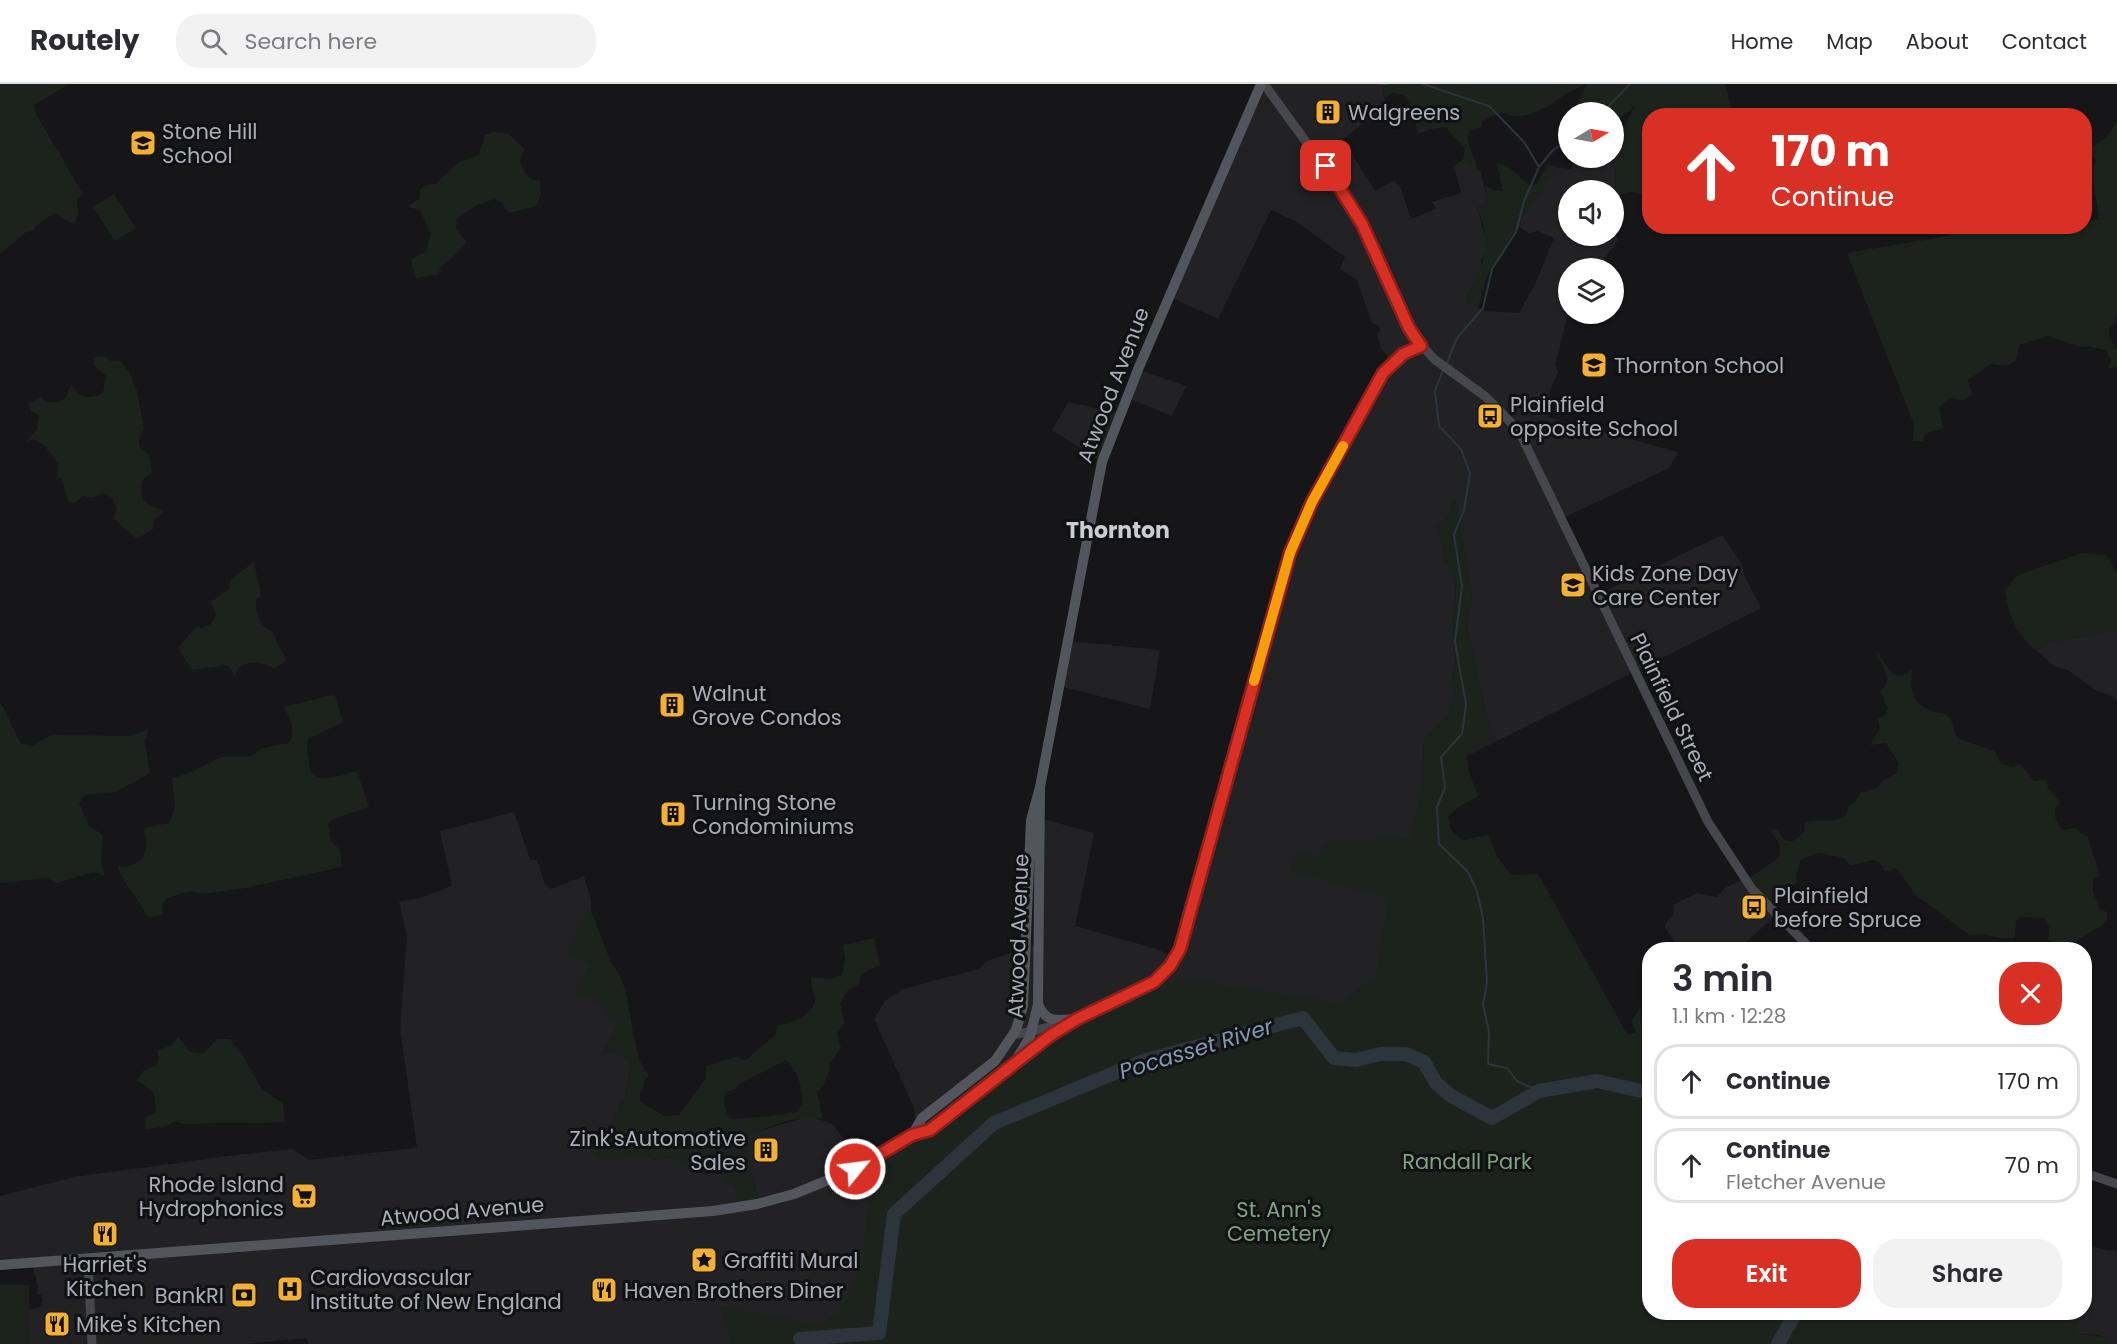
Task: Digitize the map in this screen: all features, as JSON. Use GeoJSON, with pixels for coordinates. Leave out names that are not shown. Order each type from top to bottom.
{"type":"FeatureCollection","features":[{"type":"Feature","properties":{"kind":"main road","name":"Plainfield Street"},"geometry":{"type":"LineString","coordinates":[[1262,84],[1349,201],[1371,241],[1409,328],[1421,346],[1434,359],[1486,397],[1520,431],[1712,829],[1752,889],[1804,942]]}},
{"type":"Feature","properties":{"kind":"main road","name":"Atwood Avenue"},"geometry":{"type":"LineString","coordinates":[[912,1135],[922,1118],[995,1061],[1013,1035],[1023,1006],[1031,820],[1040,787],[1102,462],[1168,296],[1262,84]]}},
{"type":"Feature","properties":{"kind":"main road"},"geometry":{"type":"LineString","coordinates":[[1013,1035],[1077,1019],[1149,986],[1170,966],[1180,949],[1290,553],[1312,502],[1383,373],[1403,354],[1421,346]]}},
{"type":"Feature","properties":{"kind":"main road","name":"Atwood Avenue"},"geometry":{"type":"LineString","coordinates":[[0,1265],[730,1208],[794,1194],[834,1179],[874,1159],[912,1135],[930,1130],[1014,1063],[1032,1032],[1038,1004],[1040,787]]}},
{"type":"Feature","properties":{"kind":"main road"},"geometry":{"type":"LineString","coordinates":[[1038,1004],[1046,1017],[1053,1021],[1077,1019]]}},
{"type":"Feature","properties":{"kind":"main road"},"geometry":{"type":"LineString","coordinates":[[1014,1063],[1077,1019]]}},
{"type":"Feature","properties":{"kind":"main road"},"geometry":{"type":"LineString","coordinates":[[2092,1175],[2117,1184]]}},
{"type":"Feature","properties":{"kind":"main road"},"geometry":{"type":"LineString","coordinates":[[88,1259],[92,1344]]}},
{"type":"Feature","properties":{"kind":"shaded area"},"geometry":{"type":"Polygon","coordinates":[[[1259,84],[1382,84],[1387,112],[1364,123],[1343,139],[1375,191],[1394,180],[1401,189],[1411,219],[1436,209],[1432,202],[1461,193],[1455,170],[1457,166],[1468,161],[1477,171],[1480,170],[1488,202],[1477,208],[1488,246],[1481,261],[1482,268],[1465,301],[1485,311],[1519,313],[1536,282],[1554,238],[1537,231],[1529,234],[1520,227],[1521,220],[1555,167],[1615,168],[1616,180],[1558,180],[1558,246],[1614,246],[1605,258],[1558,258],[1558,324],[1565,324],[1555,365],[1558,372],[1549,393],[1552,397],[1548,417],[1678,452],[1669,468],[1563,518],[1599,594],[1722,535],[1742,564],[1745,577],[1761,608],[1493,743],[1467,629],[1472,595],[1455,498],[1447,519],[1437,524],[1446,563],[1452,569],[1456,584],[1453,626],[1456,669],[1452,675],[1455,695],[1448,715],[1424,741],[1422,788],[1411,842],[1394,897],[1396,976],[1364,984],[1344,1003],[1333,1007],[926,1124],[915,1124],[914,1108],[874,1019],[885,1001],[903,989],[979,969],[987,961],[1037,944],[1043,819],[1094,833],[1075,926],[1157,949],[1174,958],[1290,553],[1306,517],[1392,362],[1381,348],[1377,333],[1380,331],[1379,326],[1372,323],[1357,280],[1340,269],[1345,257],[1297,222],[1271,210],[1218,319],[1170,297],[1259,84]]]}},
{"type":"Feature","properties":{"kind":"shaded area"},"geometry":{"type":"Polygon","coordinates":[[[1140,370],[1186,386],[1172,416],[1128,398],[1140,370]]]}},
{"type":"Feature","properties":{"kind":"shaded area"},"geometry":{"type":"Polygon","coordinates":[[[1068,402],[1120,413],[1102,462],[1052,430],[1068,402]]]}},
{"type":"Feature","properties":{"kind":"shaded area"},"geometry":{"type":"Polygon","coordinates":[[[2117,630],[2117,701],[2112,696],[2097,691],[2068,670],[2054,666],[2036,650],[2050,642],[2117,630]]]}},
{"type":"Feature","properties":{"kind":"shaded area"},"geometry":{"type":"Polygon","coordinates":[[[1068,641],[1160,650],[1150,709],[1059,686],[1068,641]]]}},
{"type":"Feature","properties":{"kind":"shaded area"},"geometry":{"type":"Polygon","coordinates":[[[514,812],[530,860],[537,860],[545,884],[551,889],[584,876],[591,900],[589,968],[575,990],[599,1001],[616,1020],[617,1027],[602,1054],[621,1053],[631,1063],[626,1094],[609,1127],[582,1144],[597,1155],[648,1156],[652,1160],[675,1157],[691,1163],[698,1173],[722,1174],[735,1185],[739,1206],[758,1201],[745,1140],[757,1132],[809,1116],[833,1124],[848,1146],[865,1159],[893,1148],[902,1164],[873,1301],[829,1320],[816,1332],[745,1344],[309,1344],[306,1338],[244,1344],[28,1344],[29,1310],[40,1307],[43,1301],[41,1295],[37,1294],[38,1286],[32,1265],[0,1266],[0,1196],[74,1177],[236,1155],[293,1149],[309,1160],[417,1148],[400,1028],[407,936],[399,901],[420,898],[452,886],[440,831],[514,812]]]}},
{"type":"Feature","properties":{"kind":"shaded area"},"geometry":{"type":"Polygon","coordinates":[[[1743,879],[1776,915],[1747,942],[1675,942],[1665,928],[1665,924],[1674,914],[1673,905],[1697,893],[1717,897],[1725,888],[1743,879]]]}},
{"type":"Feature","properties":{"kind":"shaded area"},"geometry":{"type":"Polygon","coordinates":[[[2092,1247],[2110,1251],[2113,1249],[2117,1253],[2117,1344],[2107,1344],[2106,1337],[2077,1334],[2060,1320],[2092,1320],[2092,1247]]]}},
{"type":"Feature","properties":{"kind":"green space"},"geometry":{"type":"Polygon","coordinates":[[[0,84],[69,84],[34,105],[36,114],[83,194],[77,200],[78,216],[74,224],[54,213],[0,254],[0,84]]]}},
{"type":"Feature","properties":{"kind":"green space"},"geometry":{"type":"Polygon","coordinates":[[[1382,84],[1584,84],[1537,112],[1519,116],[1497,114],[1482,122],[1482,127],[1470,131],[1467,138],[1478,171],[1472,170],[1468,162],[1457,166],[1455,170],[1453,166],[1463,160],[1465,149],[1460,143],[1446,127],[1418,134],[1412,108],[1404,95],[1393,93],[1385,98],[1382,84]]]}},
{"type":"Feature","properties":{"kind":"green space"},"geometry":{"type":"Polygon","coordinates":[[[1587,84],[1725,84],[1731,108],[1642,108],[1642,195],[1632,192],[1624,194],[1624,180],[1616,180],[1615,168],[1624,168],[1624,126],[1635,105],[1624,115],[1624,102],[1578,102],[1587,84]]]}},
{"type":"Feature","properties":{"kind":"green space"},"geometry":{"type":"Polygon","coordinates":[[[2117,121],[2117,313],[2115,323],[2109,329],[2109,337],[2117,350],[2117,366],[2109,368],[2111,360],[2105,350],[2088,346],[2081,347],[2048,336],[2019,345],[2016,360],[2006,366],[1991,364],[1968,380],[1972,395],[1963,400],[1950,398],[1939,407],[1943,429],[1925,433],[1923,441],[1913,441],[1914,425],[1847,253],[1951,234],[2092,234],[2092,221],[2099,219],[2093,175],[2096,161],[2092,156],[2092,148],[2108,136],[2117,121]]]}},
{"type":"Feature","properties":{"kind":"green space"},"geometry":{"type":"Polygon","coordinates":[[[493,132],[509,134],[525,150],[521,157],[523,169],[530,179],[540,181],[541,193],[537,206],[509,213],[501,202],[494,199],[475,206],[456,220],[456,229],[467,242],[440,268],[439,274],[416,278],[411,261],[414,257],[426,252],[431,234],[420,211],[408,206],[419,199],[420,189],[436,184],[459,162],[479,155],[485,135],[493,132]]]}},
{"type":"Feature","properties":{"kind":"green space"},"geometry":{"type":"Polygon","coordinates":[[[1497,163],[1511,169],[1531,186],[1537,184],[1547,165],[1555,166],[1556,170],[1521,220],[1520,227],[1511,236],[1505,252],[1487,275],[1478,308],[1465,301],[1484,256],[1485,234],[1477,208],[1488,202],[1485,185],[1490,189],[1503,191],[1497,163]]]}},
{"type":"Feature","properties":{"kind":"green space"},"geometry":{"type":"Polygon","coordinates":[[[114,194],[136,228],[115,241],[93,207],[114,194]]]}},
{"type":"Feature","properties":{"kind":"green space"},"geometry":{"type":"Polygon","coordinates":[[[104,356],[111,361],[119,360],[129,372],[137,391],[144,430],[139,438],[139,446],[149,455],[152,472],[142,481],[142,495],[146,502],[164,511],[154,520],[153,529],[137,539],[113,518],[117,509],[113,498],[103,493],[92,498],[83,496],[74,504],[68,501],[62,479],[57,478],[58,464],[44,445],[34,439],[26,442],[37,429],[39,415],[31,411],[28,404],[41,397],[46,402],[59,402],[66,398],[71,384],[85,397],[103,393],[106,376],[94,365],[94,357],[104,356]]]}},
{"type":"Feature","properties":{"kind":"green space","name":"Randall Park"},"geometry":{"type":"Polygon","coordinates":[[[1453,498],[1455,498],[1472,595],[1467,629],[1493,743],[1467,756],[1469,772],[1478,796],[1457,808],[1448,817],[1451,830],[1462,840],[1488,835],[1498,858],[1511,875],[1538,874],[1627,1034],[1636,1033],[1632,1021],[1640,1007],[1642,1018],[1642,1320],[2079,1320],[2077,1334],[2106,1337],[2107,1344],[731,1344],[720,1306],[823,1326],[830,1317],[838,1314],[862,1266],[870,1178],[898,1157],[893,1148],[896,1143],[964,1099],[1055,1033],[1159,980],[1177,984],[1186,979],[1342,1003],[1364,984],[1375,980],[1389,898],[1289,871],[1298,852],[1317,858],[1327,841],[1411,838],[1422,788],[1424,741],[1448,715],[1455,695],[1452,675],[1456,669],[1453,626],[1456,584],[1452,569],[1446,563],[1437,524],[1447,519],[1453,498]]]}},
{"type":"Feature","properties":{"kind":"green space"},"geometry":{"type":"Polygon","coordinates":[[[2082,553],[2106,555],[2117,573],[2117,630],[2050,642],[2036,650],[2018,631],[2008,608],[2005,590],[2018,575],[2082,553]]]}},
{"type":"Feature","properties":{"kind":"green space"},"geometry":{"type":"Polygon","coordinates":[[[254,562],[261,596],[256,600],[256,610],[262,624],[274,633],[286,660],[274,669],[261,663],[244,664],[237,670],[235,679],[227,665],[192,670],[178,648],[197,626],[202,628],[211,624],[216,615],[211,602],[229,589],[231,579],[254,562]]]}},
{"type":"Feature","properties":{"kind":"green space"},"geometry":{"type":"Polygon","coordinates":[[[1875,649],[1893,675],[1902,676],[1912,670],[1912,691],[1917,701],[1927,709],[1948,716],[1957,738],[1994,751],[2001,764],[2013,767],[2021,764],[2034,781],[2047,779],[2048,789],[2060,802],[2055,812],[2060,827],[2063,830],[2076,828],[2081,834],[2087,835],[2100,875],[2093,880],[2093,892],[2100,909],[2107,912],[2107,919],[2101,926],[2074,942],[2051,942],[2048,940],[2049,927],[2045,918],[2020,917],[2016,921],[2015,938],[1970,935],[1917,896],[1896,869],[1884,871],[1880,862],[1873,860],[1850,866],[1844,858],[1820,853],[1801,859],[1796,876],[1797,883],[1785,890],[1769,905],[1746,880],[1779,858],[1780,845],[1771,831],[1776,828],[1784,840],[1793,841],[1804,833],[1805,823],[1842,818],[1847,815],[1848,807],[1856,801],[1860,793],[1877,788],[1883,780],[1896,774],[1899,763],[1886,743],[1870,745],[1880,729],[1878,719],[1885,715],[1888,708],[1880,691],[1886,686],[1887,676],[1875,649]]]}},
{"type":"Feature","properties":{"kind":"green space"},"geometry":{"type":"Polygon","coordinates":[[[335,696],[343,722],[308,739],[307,751],[311,771],[315,776],[327,778],[357,771],[369,807],[333,819],[328,824],[331,841],[340,850],[342,867],[245,888],[202,894],[190,891],[167,898],[162,905],[163,915],[147,917],[118,867],[135,864],[144,856],[146,844],[144,828],[169,823],[175,808],[172,778],[220,758],[254,755],[261,749],[289,743],[292,730],[284,707],[335,696]]]}},
{"type":"Feature","properties":{"kind":"green space"},"geometry":{"type":"Polygon","coordinates":[[[0,703],[22,744],[32,746],[51,735],[130,736],[147,730],[145,740],[150,773],[116,792],[85,795],[79,803],[89,826],[103,835],[101,859],[104,875],[93,872],[56,883],[47,878],[0,883],[0,703]]]}},
{"type":"Feature","properties":{"kind":"green space"},"geometry":{"type":"Polygon","coordinates":[[[590,907],[611,963],[624,987],[636,1049],[648,1075],[640,1092],[640,1101],[664,1116],[679,1115],[706,1078],[706,1066],[735,1057],[746,1060],[775,1035],[778,1025],[795,1021],[811,1010],[815,1000],[811,977],[831,979],[842,975],[845,959],[843,945],[874,938],[880,965],[863,973],[857,986],[848,990],[840,1003],[844,1023],[837,1034],[841,1048],[829,1065],[823,1087],[817,1091],[823,1119],[804,1118],[783,1122],[745,1140],[758,1202],[739,1206],[735,1185],[725,1184],[722,1174],[692,1170],[691,1164],[678,1163],[675,1157],[651,1160],[648,1156],[601,1161],[581,1143],[609,1127],[626,1094],[631,1063],[621,1053],[602,1055],[617,1027],[616,1020],[605,1015],[598,1002],[574,990],[589,968],[587,964],[567,952],[590,907]],[[786,1060],[739,1084],[735,1089],[725,1092],[724,1104],[729,1118],[750,1118],[796,1112],[802,1104],[802,1092],[797,1074],[786,1060]]]}},
{"type":"Feature","properties":{"kind":"green space"},"geometry":{"type":"Polygon","coordinates":[[[178,1037],[190,1052],[203,1054],[217,1039],[230,1039],[236,1048],[238,1047],[261,1088],[283,1104],[285,1122],[183,1124],[174,1121],[170,1125],[145,1130],[146,1117],[156,1112],[154,1092],[137,1080],[143,1071],[156,1066],[159,1059],[157,1050],[171,1046],[178,1037]]]}},
{"type":"Feature","properties":{"kind":"green space"},"geometry":{"type":"Polygon","coordinates":[[[0,1285],[29,1285],[30,1344],[0,1344],[0,1285]]]}},
{"type":"Feature","properties":{"kind":"waterway"},"geometry":{"type":"LineString","coordinates":[[1379,84],[1387,84]]}},
{"type":"Feature","properties":{"kind":"waterway"},"geometry":{"type":"LineString","coordinates":[[1423,84],[1489,106],[1524,142],[1539,167]]}},
{"type":"Feature","properties":{"kind":"waterway"},"geometry":{"type":"LineString","coordinates":[[1613,102],[1630,84]]}},
{"type":"Feature","properties":{"kind":"waterway"},"geometry":{"type":"LineString","coordinates":[[1446,365],[1457,338],[1483,308],[1492,269],[1516,232],[1524,201],[1539,167],[1558,147]]}},
{"type":"Feature","properties":{"kind":"waterway"},"geometry":{"type":"LineString","coordinates":[[1443,370],[1435,391],[1439,426],[1461,449],[1470,473],[1464,510],[1454,535],[1462,586],[1455,642],[1466,704],[1462,734],[1441,757],[1445,788],[1437,807],[1439,844],[1468,872],[1477,891],[1483,919],[1487,982],[1483,1005],[1489,1032],[1488,1064],[1507,1068],[1517,1081],[1539,1091]]}},
{"type":"Feature","properties":{"kind":"waterway","name":"Pocasset River"},"geometry":{"type":"LineString","coordinates":[[800,1339],[879,1333],[894,1214],[994,1123],[1143,1061],[1303,1018],[1334,1058],[1356,1060],[1380,1054],[1406,1054],[1424,1062],[1436,1083],[1451,1096],[1492,1118],[1539,1091],[1597,1081],[1642,1091]]}},
{"type":"Feature","properties":{"kind":"waterway","name":"Pocasset River"},"geometry":{"type":"LineString","coordinates":[[1778,1344],[1792,1320]]}},
{"type":"Feature","properties":{"kind":"slow traffic"},"geometry":{"type":"LineString","coordinates":[[1254,681],[1290,553],[1312,502],[1343,446]]}},
{"type":"Feature","properties":{"kind":"place","name":"Walgreens"},"geometry":{"type":"Point","coordinates":[1328,112]}},
{"type":"Feature","properties":{"kind":"place","name":"Stone Hill School"},"geometry":{"type":"Point","coordinates":[143,143]}},
{"type":"Feature","properties":{"kind":"place","name":"Thornton School"},"geometry":{"type":"Point","coordinates":[1594,365]}},
{"type":"Feature","properties":{"kind":"place","name":"Plainfield opposite School"},"geometry":{"type":"Point","coordinates":[1490,416]}},
{"type":"Feature","properties":{"kind":"place","name":"Kids Zone Day Care Center"},"geometry":{"type":"Point","coordinates":[1573,585]}},
{"type":"Feature","properties":{"kind":"place","name":"Walnut Grove Condos"},"geometry":{"type":"Point","coordinates":[672,705]}},
{"type":"Feature","properties":{"kind":"place","name":"Turning Stone Condominiums"},"geometry":{"type":"Point","coordinates":[673,814]}},
{"type":"Feature","properties":{"kind":"place","name":"Plainfield before Spruce"},"geometry":{"type":"Point","coordinates":[1754,907]}},
{"type":"Feature","properties":{"kind":"place","name":"Zink'sAutomotive Sales"},"geometry":{"type":"Point","coordinates":[766,1150]}},
{"type":"Feature","properties":{"kind":"place","name":"Rhode Island Hydrophonics"},"geometry":{"type":"Point","coordinates":[304,1196]}},
{"type":"Feature","properties":{"kind":"place","name":"Harriet's Kitchen"},"geometry":{"type":"Point","coordinates":[105,1234]}},
{"type":"Feature","properties":{"kind":"place","name":"Graffiti Mural"},"geometry":{"type":"Point","coordinates":[704,1260]}},
{"type":"Feature","properties":{"kind":"place","name":"Cardiovascular Institute of New England"},"geometry":{"type":"Point","coordinates":[290,1289]}},
{"type":"Feature","properties":{"kind":"place","name":"Haven Brothers Diner"},"geometry":{"type":"Point","coordinates":[604,1290]}},
{"type":"Feature","properties":{"kind":"place","name":"BankRI"},"geometry":{"type":"Point","coordinates":[244,1295]}},
{"type":"Feature","properties":{"kind":"place","name":"Mike's Kitchen"},"geometry":{"type":"Point","coordinates":[57,1324]}},
{"type":"Feature","properties":{"kind":"district","name":"Thornton"},"geometry":{"type":"Point","coordinates":[1118,530]}},
{"type":"Feature","properties":{"kind":"route"},"geometry":{"type":"LineString","coordinates":[[855,1169],[912,1135],[930,1130],[1000,1076],[1033,1047],[1064,1027],[1144,989],[1162,975],[1180,949],[1290,553],[1312,502],[1383,373],[1390,363],[1421,346],[1409,328],[1362,224],[1326,166]]}},
{"type":"Feature","properties":{"kind":"park label","name":"St. Ann's Cemetery"},"geometry":{"type":"Point","coordinates":[1279,1221]}}]}
